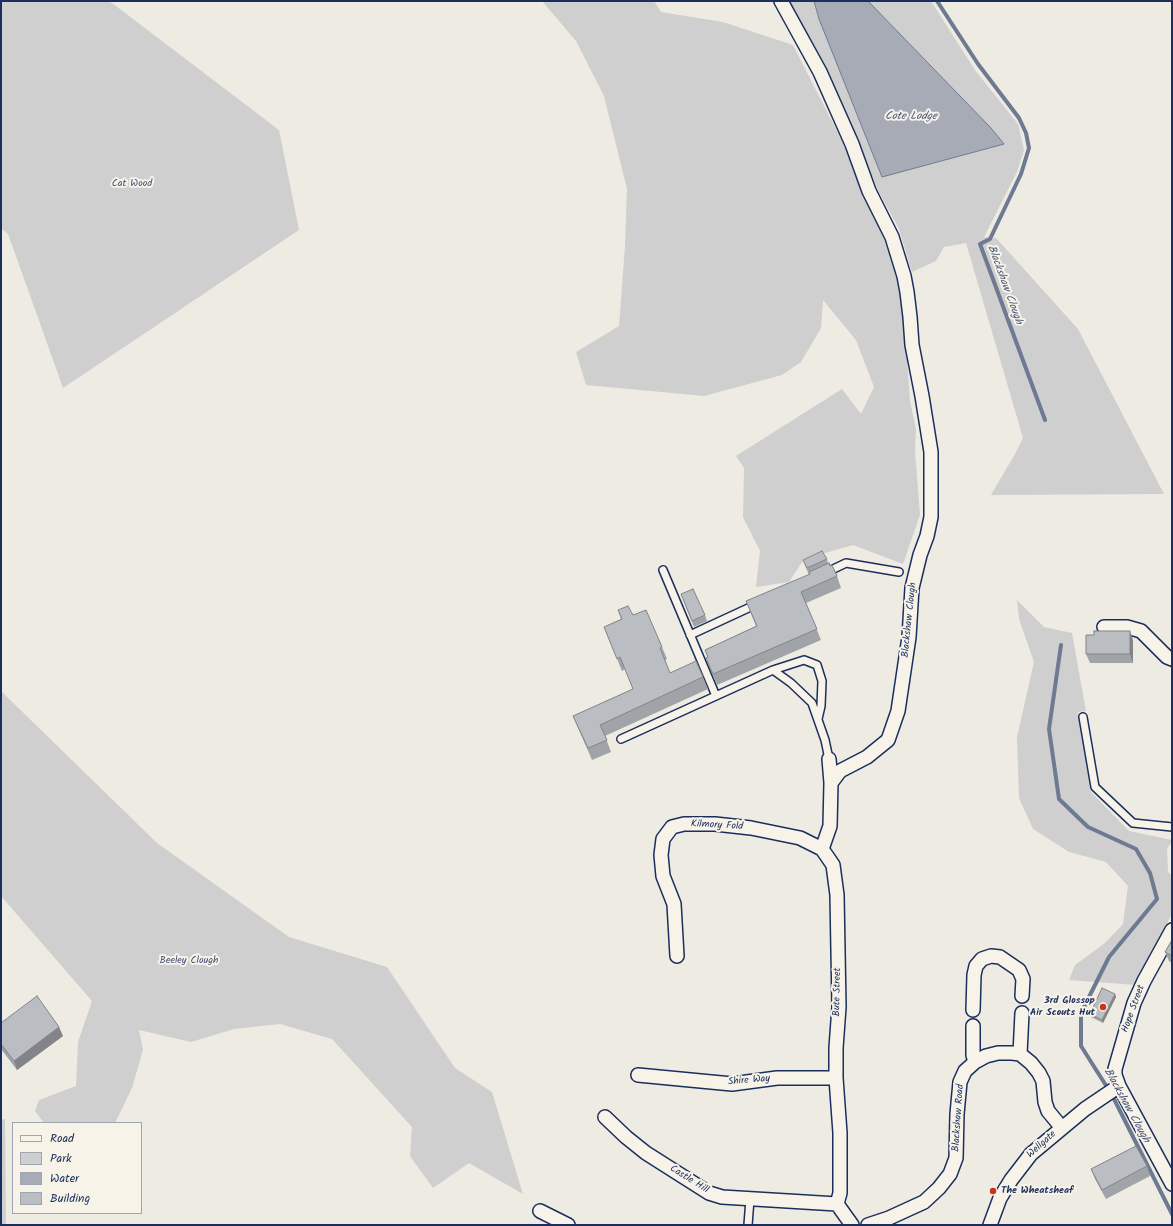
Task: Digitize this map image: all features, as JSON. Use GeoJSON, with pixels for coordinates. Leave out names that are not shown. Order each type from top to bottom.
{"type":"FeatureCollection","features":[{"type":"Feature","properties":{"kind":"street","name":"Blackshaw Clough"},"geometry":{"type":"LineString","coordinates":[[781,1],[820,72],[852,144],[869,191],[892,237],[901,264],[907,292],[912,345],[931,452],[931,517],[912,588],[909,637],[898,711],[888,740],[867,757],[840,771],[831,783]]}},
{"type":"Feature","properties":{"kind":"street"},"geometry":{"type":"LineString","coordinates":[[1104,627],[1127,627],[1141,631],[1167,657],[1172,659]]}},
{"type":"Feature","properties":{"kind":"street"},"geometry":{"type":"LineString","coordinates":[[822,849],[830,826],[831,783],[829,759]]}},
{"type":"Feature","properties":{"kind":"street","name":"Kilmory Fold"},"geometry":{"type":"LineString","coordinates":[[677,956],[674,904],[663,876],[661,855],[662,839],[672,827],[684,824],[715,824],[751,828],[800,838],[822,849]]}},
{"type":"Feature","properties":{"kind":"street","name":"Bute Street"},"geometry":{"type":"LineString","coordinates":[[822,849],[833,864],[837,895],[839,1007],[836,1048],[836,1078],[840,1134],[840,1193],[837,1204]]}},
{"type":"Feature","properties":{"kind":"street","name":"Hope Street"},"geometry":{"type":"LineString","coordinates":[[1113,1090],[1115,1069],[1134,1003],[1144,981],[1172,930]]}},
{"type":"Feature","properties":{"kind":"street"},"geometry":{"type":"LineString","coordinates":[[973,1010],[974,975],[976,966],[982,959],[991,956],[1000,957],[1007,960],[1019,970],[1023,979],[1022,996]]}},
{"type":"Feature","properties":{"kind":"street"},"geometry":{"type":"LineString","coordinates":[[1022,1013],[1020,1054],[1031,1063],[1039,1073],[1043,1081],[1045,1102],[1048,1111],[1062,1128]]}},
{"type":"Feature","properties":{"kind":"street"},"geometry":{"type":"LineString","coordinates":[[973,1026],[974,1062]]}},
{"type":"Feature","properties":{"kind":"street","name":"Blackshaw Road"},"geometry":{"type":"LineString","coordinates":[[868,1225],[896,1215],[924,1202],[939,1188],[950,1174],[956,1158],[957,1114],[960,1082],[965,1071],[974,1062],[986,1056],[998,1053],[1020,1054]]}},
{"type":"Feature","properties":{"kind":"street","name":"Shire Way"},"geometry":{"type":"LineString","coordinates":[[638,1075],[732,1084],[777,1078],[836,1078]]}},
{"type":"Feature","properties":{"kind":"street"},"geometry":{"type":"LineString","coordinates":[[1113,1090],[1172,1184]]}},
{"type":"Feature","properties":{"kind":"street","name":"Wellgate"},"geometry":{"type":"LineString","coordinates":[[990,1225],[1000,1198],[1021,1165],[1031,1154],[1062,1128],[1113,1090]]}},
{"type":"Feature","properties":{"kind":"street","name":"Castle Hill"},"geometry":{"type":"LineString","coordinates":[[605,1117],[646,1153],[709,1193],[722,1197],[837,1204]]}},
{"type":"Feature","properties":{"kind":"street"},"geometry":{"type":"LineString","coordinates":[[837,1204],[852,1225]]}},
{"type":"Feature","properties":{"kind":"street"},"geometry":{"type":"LineString","coordinates":[[540,1211],[568,1225]]}},
{"type":"Feature","properties":{"kind":"lane"},"geometry":{"type":"LineString","coordinates":[[817,576],[846,563],[899,572]]}},
{"type":"Feature","properties":{"kind":"lane"},"geometry":{"type":"LineString","coordinates":[[663,570],[716,696]]}},
{"type":"Feature","properties":{"kind":"lane"},"geometry":{"type":"LineString","coordinates":[[690,634],[761,602]]}},
{"type":"Feature","properties":{"kind":"lane"},"geometry":{"type":"LineString","coordinates":[[621,739],[773,670],[804,660],[817,665],[822,681],[821,706],[818,719]]}},
{"type":"Feature","properties":{"kind":"lane"},"geometry":{"type":"LineString","coordinates":[[773,670],[791,683],[812,703],[825,740],[829,759]]}},
{"type":"Feature","properties":{"kind":"lane"},"geometry":{"type":"LineString","coordinates":[[1084,717],[1095,788],[1133,823],[1172,827]]}},
{"type":"Feature","properties":{"kind":"lane"},"geometry":{"type":"LineString","coordinates":[[748,1225],[750,1199]]}},
{"type":"Feature","properties":{"kind":"green space","name":"Cat Wood"},"geometry":{"type":"Polygon","coordinates":[[[1,1],[106,1],[112,3],[279,130],[299,230],[63,388],[8,234],[1,228],[1,1]]]}},
{"type":"Feature","properties":{"kind":"green space"},"geometry":{"type":"Polygon","coordinates":[[[542,1],[654,1],[661,12],[723,22],[793,45],[842,141],[864,197],[880,228],[897,275],[904,319],[910,401],[916,429],[915,451],[920,515],[903,564],[853,545],[804,559],[789,582],[756,587],[760,551],[743,517],[744,468],[736,456],[842,389],[861,414],[874,387],[856,340],[823,300],[821,328],[801,362],[782,375],[704,396],[586,385],[576,352],[619,326],[625,246],[627,189],[604,96],[576,41],[542,1]]]}},
{"type":"Feature","properties":{"kind":"green space"},"geometry":{"type":"Polygon","coordinates":[[[789,1],[814,1],[819,19],[882,177],[1004,144],[991,128],[868,1],[931,1],[975,70],[1018,124],[1024,150],[1017,172],[984,237],[996,238],[1078,329],[1164,494],[991,495],[1023,438],[966,243],[944,247],[936,261],[912,272],[899,229],[878,190],[827,71],[789,1]]]}},
{"type":"Feature","properties":{"kind":"green space"},"geometry":{"type":"Polygon","coordinates":[[[1017,600],[1044,627],[1072,633],[1086,711],[1078,712],[1091,792],[1129,831],[1172,840],[1167,848],[1168,872],[1172,876],[1172,913],[1136,985],[1069,980],[1075,965],[1105,943],[1123,924],[1128,886],[1106,862],[1069,852],[1033,829],[1019,798],[1017,737],[1034,662],[1019,619],[1017,600]]]}},
{"type":"Feature","properties":{"kind":"green space","name":"Beeley Clough"},"geometry":{"type":"Polygon","coordinates":[[[1,691],[157,843],[289,937],[387,967],[455,1068],[492,1092],[523,1194],[469,1163],[433,1188],[410,1156],[412,1127],[332,1039],[280,1024],[234,1029],[191,1042],[139,1030],[143,1050],[132,1088],[115,1122],[43,1122],[35,1111],[39,1100],[76,1086],[78,1042],[92,1001],[1,896],[1,691]]]}},
{"type":"Feature","properties":{"kind":"green space"},"geometry":{"type":"Polygon","coordinates":[[[5,1119],[6,1225],[1,1225],[1,1120],[5,1119]]]}},
{"type":"Feature","properties":{"kind":"water","name":"Cote Lodge"},"geometry":{"type":"Polygon","coordinates":[[[814,1],[868,1],[991,128],[1004,144],[882,177],[819,19],[814,1]]]}},
{"type":"Feature","properties":{"kind":"building"},"geometry":{"type":"Polygon","coordinates":[[[822,551],[827,559],[807,568],[803,560],[822,551]]]}},
{"type":"Feature","properties":{"kind":"building"},"geometry":{"type":"Polygon","coordinates":[[[829,563],[830,566],[832,565],[837,576],[801,592],[817,629],[713,674],[706,658],[708,657],[705,650],[757,626],[746,601],[810,574],[809,572],[829,563]]]}},
{"type":"Feature","properties":{"kind":"building"},"geometry":{"type":"Polygon","coordinates":[[[693,589],[705,615],[692,621],[681,594],[693,589]]]}},
{"type":"Feature","properties":{"kind":"building"},"geometry":{"type":"Polygon","coordinates":[[[628,606],[633,615],[646,610],[662,647],[660,648],[670,673],[696,661],[703,677],[600,725],[607,740],[588,748],[573,716],[633,689],[620,657],[617,659],[604,627],[622,619],[618,610],[628,606]]]}},
{"type":"Feature","properties":{"kind":"building"},"geometry":{"type":"Polygon","coordinates":[[[1094,631],[1130,631],[1130,654],[1086,654],[1086,635],[1094,635],[1094,631]]]}},
{"type":"Feature","properties":{"kind":"building"},"geometry":{"type":"Polygon","coordinates":[[[1172,940],[1172,956],[1165,952],[1172,940]]]}},
{"type":"Feature","properties":{"kind":"building","name":"3rd Glossop Air Scouts Hut"},"geometry":{"type":"Polygon","coordinates":[[[1102,988],[1115,994],[1102,1020],[1090,1014],[1102,988]]]}},
{"type":"Feature","properties":{"kind":"building"},"geometry":{"type":"Polygon","coordinates":[[[37,996],[59,1027],[14,1061],[1,1044],[1,1023],[37,996]]]}},
{"type":"Feature","properties":{"kind":"building"},"geometry":{"type":"Polygon","coordinates":[[[1136,1146],[1147,1166],[1102,1190],[1091,1169],[1136,1146]]]}},
{"type":"Feature","properties":{"kind":"waterway","name":"Blackshaw Clough"},"geometry":{"type":"LineString","coordinates":[[937,1],[978,64],[1019,118],[1026,133],[1029,148],[1021,174],[990,239],[980,244],[1045,420]]}},
{"type":"Feature","properties":{"kind":"waterway","name":"Blackshaw Clough"},"geometry":{"type":"LineString","coordinates":[[1061,645],[1049,729],[1059,799],[1088,827],[1136,849],[1150,873],[1157,899],[1109,957],[1081,1013],[1081,1046],[1112,1095],[1172,1214]]}},
{"type":"Feature","properties":{"kind":"place","name":"3rd Glossop Air Scouts Hut"},"geometry":{"type":"Point","coordinates":[1103,1007]}},
{"type":"Feature","properties":{"kind":"place","name":"The Wheatsheaf"},"geometry":{"type":"Point","coordinates":[993,1191]}}]}
